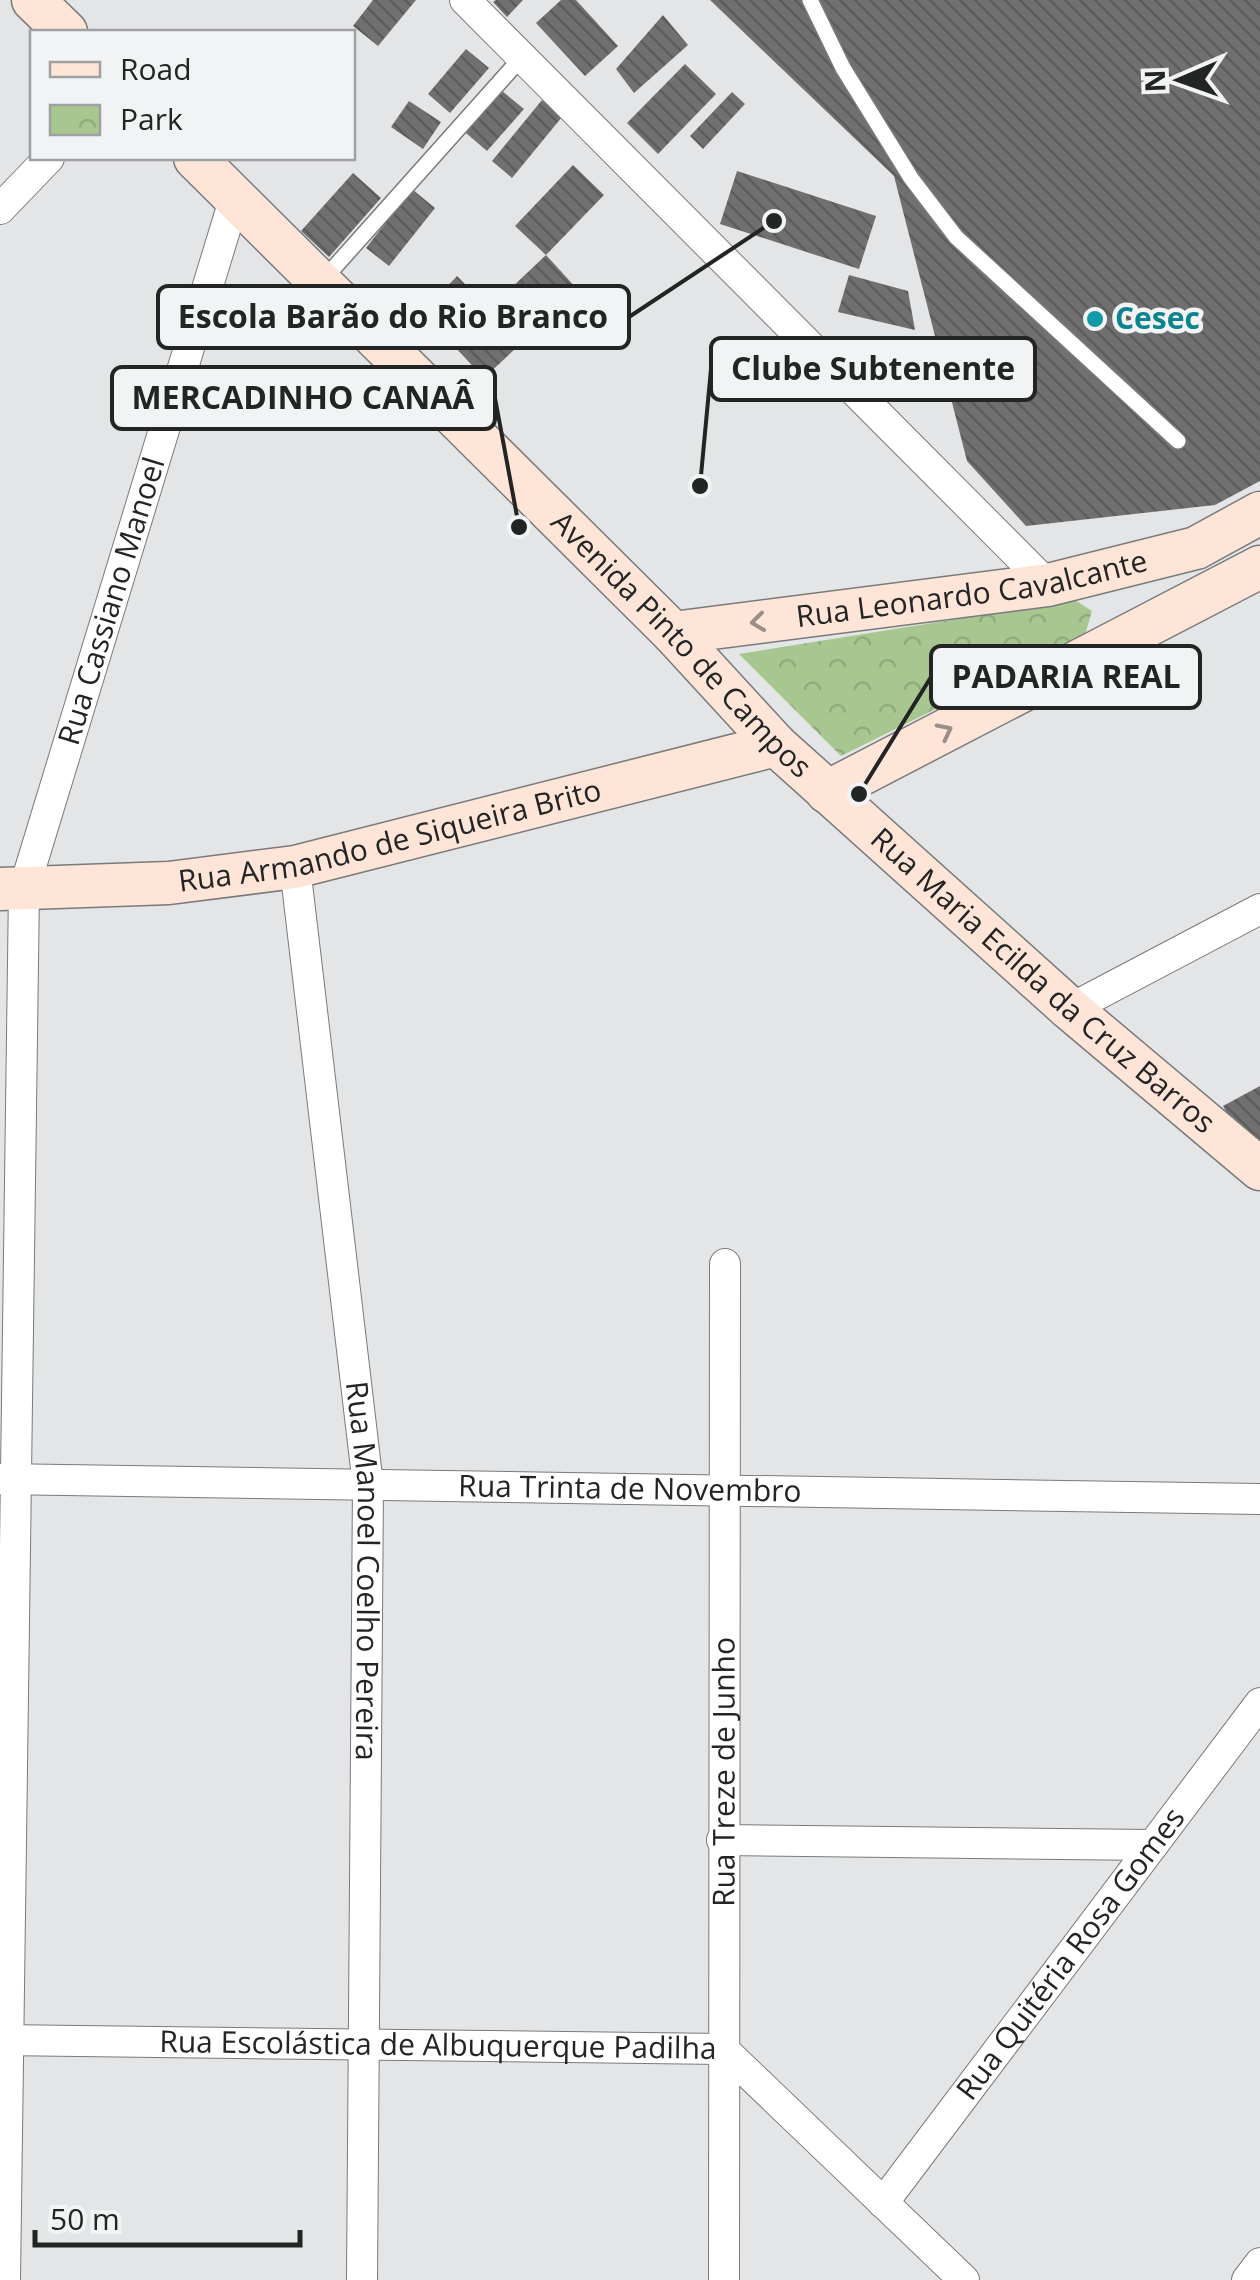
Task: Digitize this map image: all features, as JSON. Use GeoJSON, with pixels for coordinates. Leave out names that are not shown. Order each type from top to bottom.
{"type":"FeatureCollection","features":[{"type":"Feature","properties":{"kind":"street"},"geometry":{"type":"LineString","coordinates":[[33,0],[64,30]]}},
{"type":"Feature","properties":{"kind":"street"},"geometry":{"type":"LineString","coordinates":[[465,0],[1062,581],[1099,584],[1116,602],[1116,628],[1108,646]]}},
{"type":"Feature","properties":{"kind":"street"},"geometry":{"type":"LineString","coordinates":[[0,209],[47,160]]}},
{"type":"Feature","properties":{"kind":"street","name":"Avenida Pinto de Campos"},"geometry":{"type":"LineString","coordinates":[[197,160],[827,792]]}},
{"type":"Feature","properties":{"kind":"street","name":"Rua Cassiano Manoel"},"geometry":{"type":"LineString","coordinates":[[5,2280],[12,889],[236,197]]}},
{"type":"Feature","properties":{"kind":"street","name":"Rua Leonardo Cavalcante"},"geometry":{"type":"LineString","coordinates":[[672,633],[1062,581],[1196,548],[1260,513]]}},
{"type":"Feature","properties":{"kind":"street"},"geometry":{"type":"LineString","coordinates":[[1196,548],[1186,568],[1190,581],[1200,588],[1216,590]]}},
{"type":"Feature","properties":{"kind":"street","name":"Rua Leonardo Cavalcante"},"geometry":{"type":"LineString","coordinates":[[827,792],[1260,568]]}},
{"type":"Feature","properties":{"kind":"street","name":"Rua Armando de Siqueira Brito"},"geometry":{"type":"LineString","coordinates":[[12,889],[169,882],[295,867],[776,745]]}},
{"type":"Feature","properties":{"kind":"street","name":"Rua Maria Ecilda da Cruz Barros"},"geometry":{"type":"LineString","coordinates":[[827,792],[1070,1009],[1260,1168]]}},
{"type":"Feature","properties":{"kind":"street","name":"Rua Manoel Coelho Pereira"},"geometry":{"type":"LineString","coordinates":[[295,867],[368,1485],[362,2280]]}},
{"type":"Feature","properties":{"kind":"street"},"geometry":{"type":"LineString","coordinates":[[1070,1009],[1260,909]]}},
{"type":"Feature","properties":{"kind":"street","name":"Rua Treze de Junho"},"geometry":{"type":"LineString","coordinates":[[724,2280],[725,1264]]}},
{"type":"Feature","properties":{"kind":"street","name":"Rua Trinta de Novembro"},"geometry":{"type":"LineString","coordinates":[[8,1479],[1260,1499]]}},
{"type":"Feature","properties":{"kind":"street","name":"Rua Quitéria Rosa Gomes"},"geometry":{"type":"LineString","coordinates":[[883,2202],[1260,1702]]}},
{"type":"Feature","properties":{"kind":"street"},"geometry":{"type":"LineString","coordinates":[[722,1840],[1152,1845]]}},
{"type":"Feature","properties":{"kind":"street","name":"Rua Escolástica de Albuquerque Padilha"},"geometry":{"type":"LineString","coordinates":[[4,2040],[722,2049],[964,2280]]}},
{"type":"Feature","properties":{"kind":"street"},"geometry":{"type":"LineString","coordinates":[[1247,2280],[1260,2263]]}},
{"type":"Feature","properties":{"kind":"lane"},"geometry":{"type":"LineString","coordinates":[[810,0],[844,68],[911,178],[956,237],[1178,441]]}},
{"type":"Feature","properties":{"kind":"lane"},"geometry":{"type":"LineString","coordinates":[[321,282],[522,57]]}},
{"type":"Feature","properties":{"kind":"green space"},"geometry":{"type":"Polygon","coordinates":[[[1075,600],[1092,611],[1085,635],[841,756],[739,654],[1075,600]]]}},
{"type":"Feature","properties":{"kind":"building"},"geometry":{"type":"Polygon","coordinates":[[[373,0],[416,0],[378,46],[353,26],[373,0]]]}},
{"type":"Feature","properties":{"kind":"building"},"geometry":{"type":"Polygon","coordinates":[[[523,0],[507,17],[493,2],[523,0]]]}},
{"type":"Feature","properties":{"kind":"building"},"geometry":{"type":"Polygon","coordinates":[[[561,0],[576,0],[618,46],[585,76],[536,23],[561,0]]]}},
{"type":"Feature","properties":{"kind":"building","name":"Cesec"},"geometry":{"type":"Polygon","coordinates":[[[710,0],[1260,0],[1260,481],[1215,505],[1026,526],[967,461],[894,176],[710,0]]]}},
{"type":"Feature","properties":{"kind":"building"},"geometry":{"type":"Polygon","coordinates":[[[663,15],[688,45],[634,93],[616,69],[663,15]]]}},
{"type":"Feature","properties":{"kind":"building"},"geometry":{"type":"Polygon","coordinates":[[[466,49],[489,68],[450,113],[428,94],[466,49]]]}},
{"type":"Feature","properties":{"kind":"building"},"geometry":{"type":"Polygon","coordinates":[[[685,64],[716,94],[658,154],[627,123],[685,64]]]}},
{"type":"Feature","properties":{"kind":"building"},"geometry":{"type":"Polygon","coordinates":[[[502,91],[524,109],[487,151],[466,133],[502,91]]]}},
{"type":"Feature","properties":{"kind":"building"},"geometry":{"type":"Polygon","coordinates":[[[732,92],[745,104],[703,149],[690,136],[732,92]]]}},
{"type":"Feature","properties":{"kind":"building"},"geometry":{"type":"Polygon","coordinates":[[[542,100],[562,117],[512,178],[492,161],[542,100]]]}},
{"type":"Feature","properties":{"kind":"building"},"geometry":{"type":"Polygon","coordinates":[[[409,101],[441,122],[423,149],[391,127],[409,101]]]}},
{"type":"Feature","properties":{"kind":"building"},"geometry":{"type":"Polygon","coordinates":[[[573,165],[604,195],[546,255],[515,226],[573,165]]]}},
{"type":"Feature","properties":{"kind":"building"},"geometry":{"type":"Polygon","coordinates":[[[737,171],[876,216],[859,269],[720,224],[737,171]]]}},
{"type":"Feature","properties":{"kind":"building"},"geometry":{"type":"Polygon","coordinates":[[[353,173],[381,198],[329,257],[301,231],[353,173]]]}},
{"type":"Feature","properties":{"kind":"building"},"geometry":{"type":"Polygon","coordinates":[[[412,189],[435,208],[389,266],[366,248],[412,189]]]}},
{"type":"Feature","properties":{"kind":"building"},"geometry":{"type":"Polygon","coordinates":[[[546,255],[578,290],[484,378],[452,344],[546,255]]]}},
{"type":"Feature","properties":{"kind":"building"},"geometry":{"type":"Polygon","coordinates":[[[849,275],[908,291],[915,330],[838,312],[849,275]]]}},
{"type":"Feature","properties":{"kind":"building"},"geometry":{"type":"Polygon","coordinates":[[[457,276],[480,299],[431,350],[408,328],[457,276]]]}},
{"type":"Feature","properties":{"kind":"building"},"geometry":{"type":"Polygon","coordinates":[[[1260,1086],[1260,1141],[1246,1149],[1223,1106],[1260,1086]]]}},
{"type":"Feature","properties":{"kind":"place","name":"Escola Barão do Rio Branco"},"geometry":{"type":"Point","coordinates":[774,221]}},
{"type":"Feature","properties":{"kind":"place","name":"Cesec"},"geometry":{"type":"Point","coordinates":[1095,319]}},
{"type":"Feature","properties":{"kind":"place","name":"Clube Subtenente"},"geometry":{"type":"Point","coordinates":[700,486]}},
{"type":"Feature","properties":{"kind":"place","name":"MERCADINHO CANAÂ"},"geometry":{"type":"Point","coordinates":[519,527]}},
{"type":"Feature","properties":{"kind":"place","name":"PADARIA REAL"},"geometry":{"type":"Point","coordinates":[859,794]}}]}
